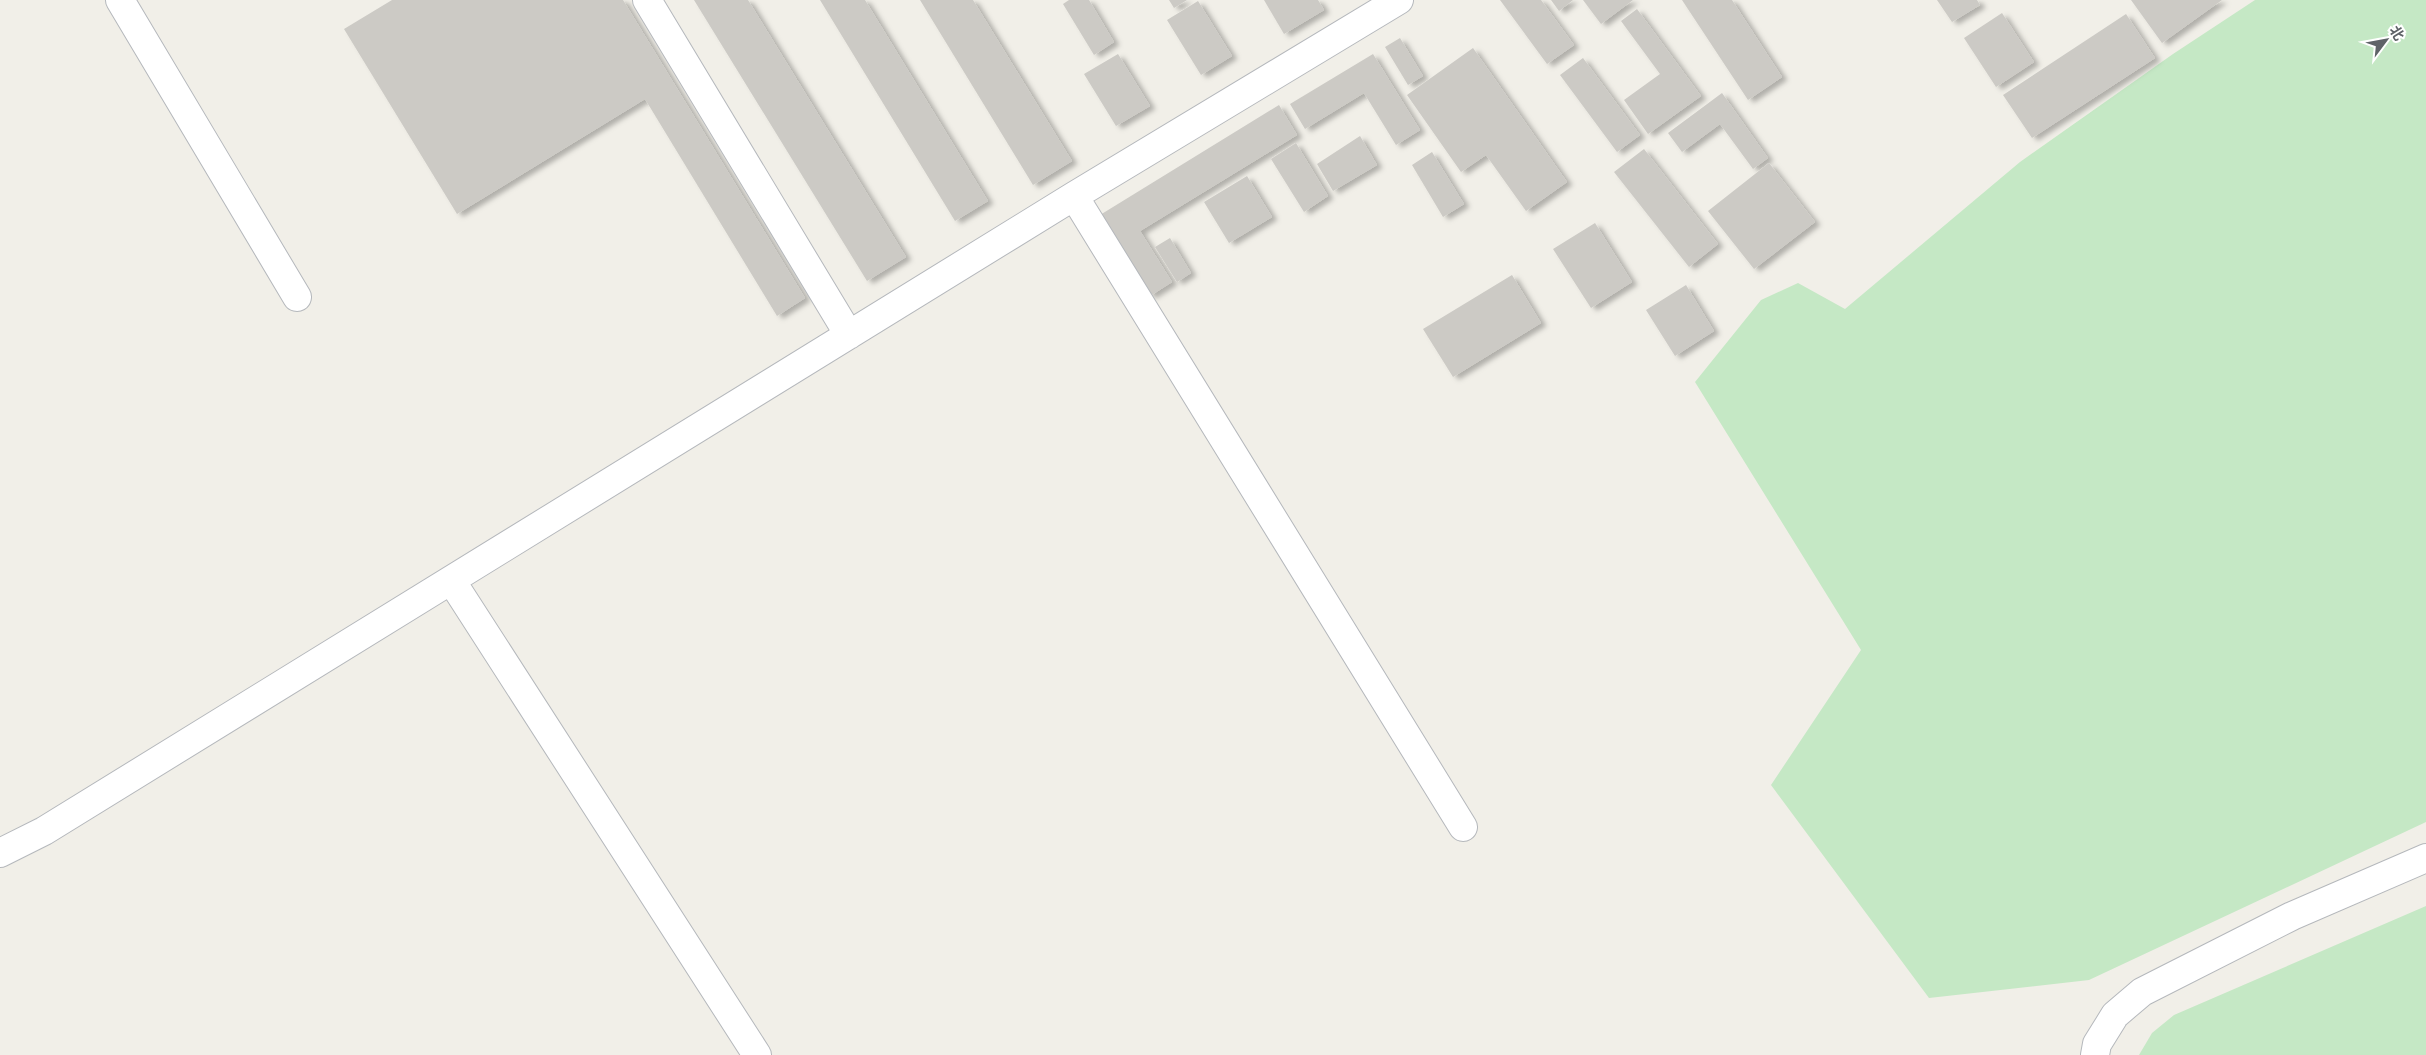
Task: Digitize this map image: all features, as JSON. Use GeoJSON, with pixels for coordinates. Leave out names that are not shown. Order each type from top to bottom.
{"type":"FeatureCollection","features":[{"type":"Feature","properties":{"kind":"street"},"geometry":{"type":"LineString","coordinates":[[120,0],[297,297]]}},
{"type":"Feature","properties":{"kind":"street"},"geometry":{"type":"LineString","coordinates":[[647,0],[849,336]]}},
{"type":"Feature","properties":{"kind":"street"},"geometry":{"type":"LineString","coordinates":[[0,853],[44,831],[1074,196],[1398,0]]}},
{"type":"Feature","properties":{"kind":"street"},"geometry":{"type":"LineString","coordinates":[[1074,196],[1463,827]]}},
{"type":"Feature","properties":{"kind":"street"},"geometry":{"type":"LineString","coordinates":[[451,580],[757,1055]]}},
{"type":"Feature","properties":{"kind":"street"},"geometry":{"type":"LineString","coordinates":[[2095,1055],[2097,1044],[2115,1016],[2142,992],[2292,916],[2426,858]]}},
{"type":"Feature","properties":{"kind":"green space"},"geometry":{"type":"Polygon","coordinates":[[[2255,0],[2426,0],[2426,822],[2089,980],[1929,998],[1771,785],[1861,650],[1695,382],[1761,300],[1798,283],[1845,309],[2020,162],[2173,54],[2255,0]]]}},
{"type":"Feature","properties":{"kind":"green space"},"geometry":{"type":"Polygon","coordinates":[[[2426,906],[2426,1055],[2139,1055],[2152,1033],[2174,1015],[2426,906]]]}},
{"type":"Feature","properties":{"kind":"building"},"geometry":{"type":"Polygon","coordinates":[[[392,0],[623,0],[805,298],[777,316],[645,99],[457,214],[344,29],[392,0]]]}},
{"type":"Feature","properties":{"kind":"building"},"geometry":{"type":"Polygon","coordinates":[[[694,0],[748,0],[906,257],[867,281],[694,0]]]}},
{"type":"Feature","properties":{"kind":"building"},"geometry":{"type":"Polygon","coordinates":[[[820,0],[865,0],[988,201],[955,221],[820,0]]]}},
{"type":"Feature","properties":{"kind":"building"},"geometry":{"type":"Polygon","coordinates":[[[920,0],[973,0],[1072,161],[1033,185],[920,0]]]}},
{"type":"Feature","properties":{"kind":"building"},"geometry":{"type":"Polygon","coordinates":[[[1069,0],[1089,0],[1114,42],[1094,55],[1063,4],[1069,0]]]}},
{"type":"Feature","properties":{"kind":"building"},"geometry":{"type":"Polygon","coordinates":[[[1169,0],[1187,0],[1174,8],[1169,0]]]}},
{"type":"Feature","properties":{"kind":"building"},"geometry":{"type":"Polygon","coordinates":[[[1264,0],[1318,0],[1324,10],[1284,34],[1264,0]]]}},
{"type":"Feature","properties":{"kind":"building"},"geometry":{"type":"Polygon","coordinates":[[[1500,0],[1541,0],[1574,45],[1547,64],[1500,0]]]}},
{"type":"Feature","properties":{"kind":"building"},"geometry":{"type":"Polygon","coordinates":[[[1551,0],[1573,0],[1559,11],[1551,0]]]}},
{"type":"Feature","properties":{"kind":"building"},"geometry":{"type":"Polygon","coordinates":[[[1583,0],[1633,0],[1601,24],[1583,0]]]}},
{"type":"Feature","properties":{"kind":"building"},"geometry":{"type":"Polygon","coordinates":[[[1682,0],[1732,0],[1782,77],[1748,100],[1682,0]]]}},
{"type":"Feature","properties":{"kind":"building"},"geometry":{"type":"Polygon","coordinates":[[[1937,0],[1977,0],[1980,5],[1952,22],[1937,0]]]}},
{"type":"Feature","properties":{"kind":"building"},"geometry":{"type":"Polygon","coordinates":[[[2131,0],[2222,0],[2162,43],[2131,0]]]}},
{"type":"Feature","properties":{"kind":"building"},"geometry":{"type":"Polygon","coordinates":[[[1198,1],[1232,56],[1201,75],[1167,20],[1198,1]]]}},
{"type":"Feature","properties":{"kind":"building"},"geometry":{"type":"Polygon","coordinates":[[[1637,9],[1701,96],[1648,134],[1624,100],[1660,74],[1621,21],[1637,9]]]}},
{"type":"Feature","properties":{"kind":"building"},"geometry":{"type":"Polygon","coordinates":[[[2002,13],[2034,62],[1996,87],[1964,38],[2002,13]]]}},
{"type":"Feature","properties":{"kind":"building"},"geometry":{"type":"Polygon","coordinates":[[[2126,14],[2155,58],[2032,138],[2003,95],[2126,14]]]}},
{"type":"Feature","properties":{"kind":"building"},"geometry":{"type":"Polygon","coordinates":[[[1400,38],[1423,76],[1408,85],[1385,47],[1400,38]]]}},
{"type":"Feature","properties":{"kind":"building"},"geometry":{"type":"Polygon","coordinates":[[[1473,48],[1567,182],[1526,211],[1486,155],[1461,172],[1407,95],[1473,48]]]}},
{"type":"Feature","properties":{"kind":"building"},"geometry":{"type":"Polygon","coordinates":[[[1118,54],[1150,106],[1116,126],[1084,74],[1118,54]]]}},
{"type":"Feature","properties":{"kind":"building"},"geometry":{"type":"Polygon","coordinates":[[[1373,54],[1420,130],[1396,145],[1364,93],[1305,129],[1290,104],[1373,54]]]}},
{"type":"Feature","properties":{"kind":"building"},"geometry":{"type":"Polygon","coordinates":[[[1583,58],[1640,135],[1617,152],[1560,75],[1583,58]]]}},
{"type":"Feature","properties":{"kind":"building"},"geometry":{"type":"Polygon","coordinates":[[[1722,93],[1768,158],[1753,169],[1720,124],[1682,152],[1668,133],[1722,93]]]}},
{"type":"Feature","properties":{"kind":"building"},"geometry":{"type":"Polygon","coordinates":[[[1279,105],[1297,135],[1140,231],[1172,282],[1150,296],[1100,215],[1279,105]]]}},
{"type":"Feature","properties":{"kind":"building"},"geometry":{"type":"Polygon","coordinates":[[[1360,136],[1377,165],[1333,191],[1317,164],[1360,136]]]}},
{"type":"Feature","properties":{"kind":"building"},"geometry":{"type":"Polygon","coordinates":[[[1296,143],[1328,196],[1304,212],[1271,159],[1296,143]]]}},
{"type":"Feature","properties":{"kind":"building"},"geometry":{"type":"Polygon","coordinates":[[[1644,149],[1718,244],[1689,267],[1614,172],[1644,149]]]}},
{"type":"Feature","properties":{"kind":"building"},"geometry":{"type":"Polygon","coordinates":[[[1432,152],[1464,204],[1443,217],[1412,165],[1432,152]]]}},
{"type":"Feature","properties":{"kind":"building"},"geometry":{"type":"Polygon","coordinates":[[[1769,163],[1815,222],[1754,269],[1708,211],[1769,163]]]}},
{"type":"Feature","properties":{"kind":"building"},"geometry":{"type":"Polygon","coordinates":[[[1247,176],[1272,217],[1229,243],[1204,202],[1247,176]]]}},
{"type":"Feature","properties":{"kind":"building"},"geometry":{"type":"Polygon","coordinates":[[[1595,223],[1632,282],[1591,308],[1553,249],[1595,223]]]}},
{"type":"Feature","properties":{"kind":"building"},"geometry":{"type":"Polygon","coordinates":[[[1170,238],[1191,273],[1177,282],[1155,247],[1170,238]]]}},
{"type":"Feature","properties":{"kind":"building"},"geometry":{"type":"Polygon","coordinates":[[[1512,275],[1541,323],[1453,377],[1423,329],[1512,275]]]}},
{"type":"Feature","properties":{"kind":"building"},"geometry":{"type":"Polygon","coordinates":[[[1686,285],[1714,331],[1675,356],[1646,310],[1686,285]]]}}]}
